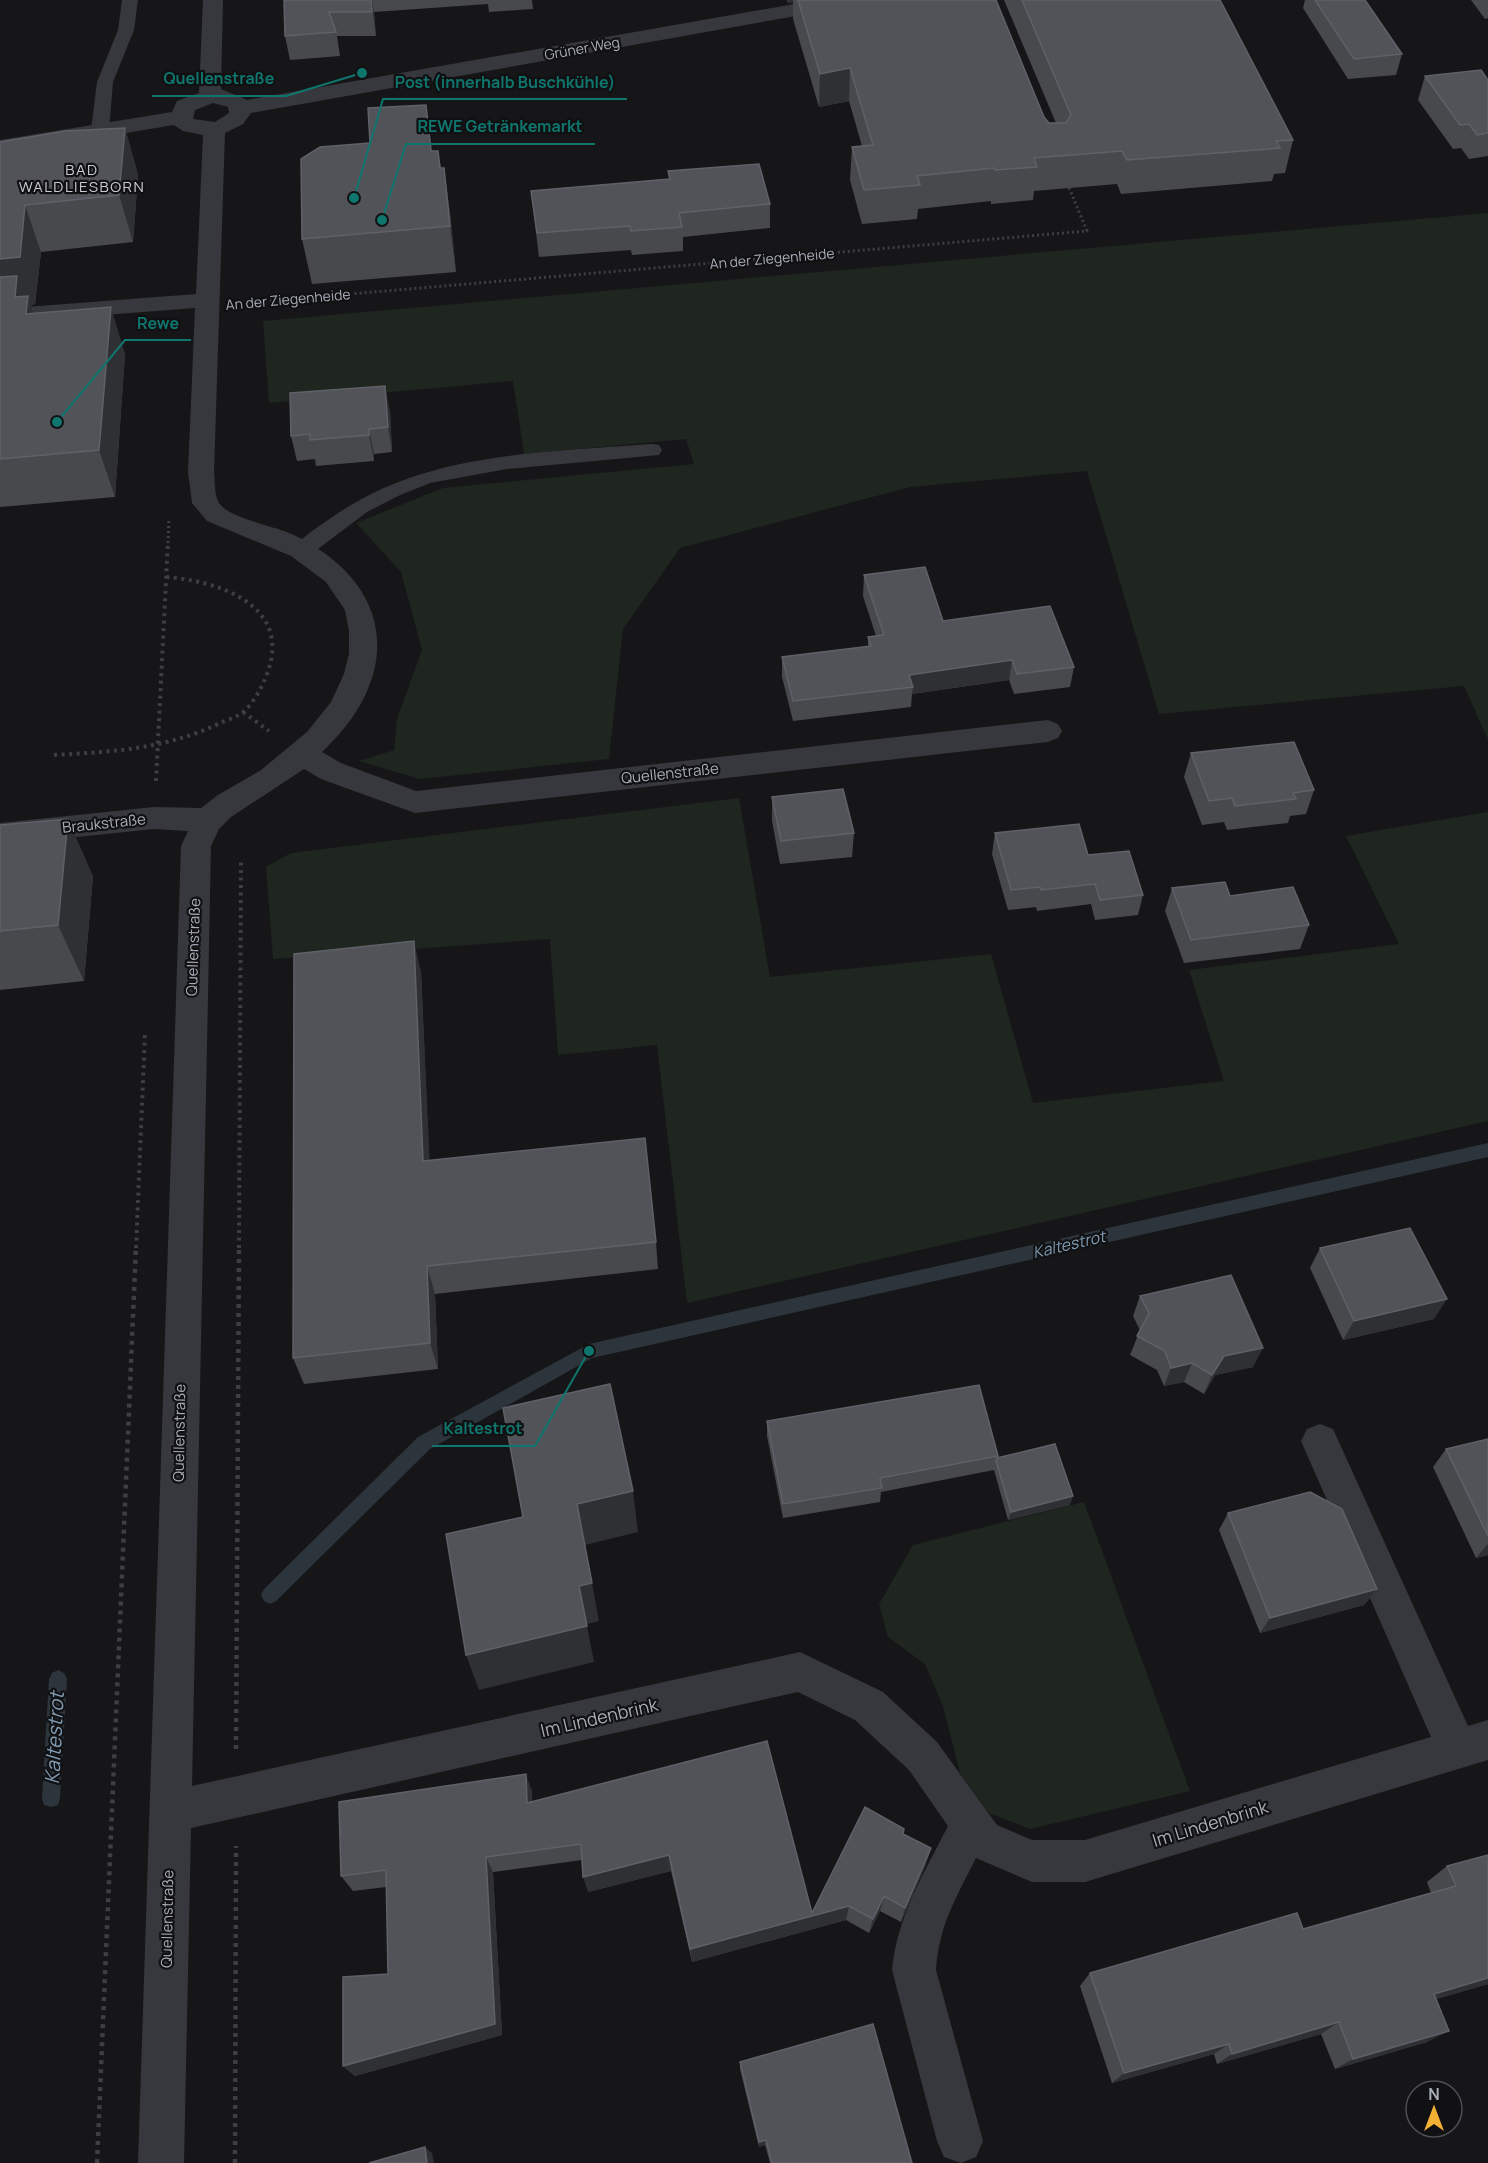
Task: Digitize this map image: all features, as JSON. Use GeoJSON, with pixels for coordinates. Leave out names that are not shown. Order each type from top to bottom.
{"type":"FeatureCollection","features":[{"type":"Feature","properties":{"kind":"street"},"geometry":{"type":"LineString","coordinates":[[210,96],[213,0]]}},
{"type":"Feature","properties":{"kind":"street","name":"Grüner Weg"},"geometry":{"type":"LineString","coordinates":[[241,108],[852,0]]}},
{"type":"Feature","properties":{"kind":"street"},"geometry":{"type":"LineString","coordinates":[[210,96],[230,99],[241,108],[237,118],[214,128],[192,127],[181,117],[181,111],[192,102],[210,96]]}},
{"type":"Feature","properties":{"kind":"street"},"geometry":{"type":"LineString","coordinates":[[0,147],[181,117]]}},
{"type":"Feature","properties":{"kind":"street"},"geometry":{"type":"LineString","coordinates":[[208,820],[302,754],[327,730],[345,706],[357,681],[363,651],[361,620],[351,594],[333,570],[303,550],[212,511],[203,496],[201,472],[214,128]]}},
{"type":"Feature","properties":{"kind":"street"},"geometry":{"type":"LineString","coordinates":[[0,316],[208,303]]}},
{"type":"Feature","properties":{"kind":"street","name":"Quellenstraße"},"geometry":{"type":"LineString","coordinates":[[302,754],[331,771],[415,802],[1048,732]]}},
{"type":"Feature","properties":{"kind":"street","name":"Braukstraße"},"geometry":{"type":"LineString","coordinates":[[0,834],[154,818],[208,820]]}},
{"type":"Feature","properties":{"kind":"street","name":"Quellenstraße"},"geometry":{"type":"LineString","coordinates":[[161,2163],[196,846],[208,820]]}},
{"type":"Feature","properties":{"kind":"street","name":"Im Lindenbrink"},"geometry":{"type":"LineString","coordinates":[[170,1812],[800,1672],[869,1706],[923,1756],[982,1840],[1032,1861],[1085,1861],[1473,1744],[1320,1441]]}},
{"type":"Feature","properties":{"kind":"street"},"geometry":{"type":"LineString","coordinates":[[960,2141],[914,1970],[916,1942],[930,1905],[970,1824]]}},
{"type":"Feature","properties":{"kind":"lane"},"geometry":{"type":"LineString","coordinates":[[99,130],[105,82],[126,30],[130,0]]}},
{"type":"Feature","properties":{"kind":"lane"},"geometry":{"type":"LineString","coordinates":[[303,550],[328,529],[375,498],[424,478],[472,467],[652,450]]}},
{"type":"Feature","properties":{"kind":"path","name":"An der Ziegenheide"},"geometry":{"type":"LineString","coordinates":[[208,303],[249,303],[1087,231],[1066,180]]}},
{"type":"Feature","properties":{"kind":"path"},"geometry":{"type":"LineString","coordinates":[[248,314],[249,295]]}},
{"type":"Feature","properties":{"kind":"path"},"geometry":{"type":"LineString","coordinates":[[154,818],[169,511]]}},
{"type":"Feature","properties":{"kind":"path"},"geometry":{"type":"LineString","coordinates":[[54,755],[158,748],[191,738],[243,712],[267,677],[273,661],[274,643],[261,613],[245,599],[206,582],[166,578]]}},
{"type":"Feature","properties":{"kind":"path"},"geometry":{"type":"LineString","coordinates":[[235,2163],[241,855]]}},
{"type":"Feature","properties":{"kind":"path"},"geometry":{"type":"LineString","coordinates":[[97,2163],[145,1027]]}},
{"type":"Feature","properties":{"kind":"shaded area"},"geometry":{"type":"Polygon","coordinates":[[[1488,213],[1488,740],[1464,686],[1159,714],[1087,471],[910,487],[680,548],[623,629],[609,759],[420,779],[359,761],[394,750],[397,719],[422,650],[401,572],[356,523],[443,488],[694,464],[686,439],[524,454],[513,381],[269,403],[263,321],[1488,213]]]}},
{"type":"Feature","properties":{"kind":"shaded area"},"geometry":{"type":"Polygon","coordinates":[[[739,798],[770,977],[991,954],[1033,1103],[1224,1081],[1189,970],[1399,944],[1346,836],[1488,812],[1488,1121],[687,1303],[657,1045],[558,1055],[550,939],[273,959],[266,867],[291,853],[739,798]]]}},
{"type":"Feature","properties":{"kind":"shaded area"},"geometry":{"type":"Polygon","coordinates":[[[1084,1502],[1190,1791],[1030,1829],[989,1813],[960,1773],[943,1706],[925,1664],[888,1637],[879,1604],[913,1545],[1084,1502]]]}},
{"type":"Feature","properties":{"kind":"building"},"geometry":{"type":"Polygon","coordinates":[[[284,0],[371,0],[372,12],[329,12],[336,32],[285,36],[284,0]]]}},
{"type":"Feature","properties":{"kind":"building"},"geometry":{"type":"Polygon","coordinates":[[[798,0],[996,0],[1044,117],[1049,123],[1066,123],[1071,115],[1022,0],[1220,0],[1293,140],[1276,141],[1280,148],[1127,160],[1122,151],[1034,158],[1037,167],[995,170],[994,168],[917,176],[920,185],[864,190],[852,147],[873,145],[850,68],[820,74],[798,0]]]}},
{"type":"Feature","properties":{"kind":"building"},"geometry":{"type":"Polygon","coordinates":[[[1315,0],[1365,0],[1402,54],[1354,59],[1315,0]]]}},
{"type":"Feature","properties":{"kind":"building"},"geometry":{"type":"Polygon","coordinates":[[[1481,70],[1488,80],[1488,133],[1477,135],[1469,124],[1460,125],[1425,76],[1481,70]]]}},
{"type":"Feature","properties":{"kind":"building"},"geometry":{"type":"Polygon","coordinates":[[[426,105],[431,151],[438,151],[440,168],[444,168],[450,226],[302,239],[301,159],[320,147],[370,143],[368,108],[426,105]]]}},
{"type":"Feature","properties":{"kind":"building"},"geometry":{"type":"Polygon","coordinates":[[[125,128],[119,195],[25,205],[20,257],[0,259],[0,142],[65,131],[125,128]]]}},
{"type":"Feature","properties":{"kind":"building"},"geometry":{"type":"Polygon","coordinates":[[[759,164],[770,204],[679,213],[682,227],[631,231],[630,226],[537,233],[531,191],[670,179],[668,171],[759,164]]]}},
{"type":"Feature","properties":{"kind":"building"},"geometry":{"type":"Polygon","coordinates":[[[17,276],[15,297],[28,296],[26,314],[111,307],[99,450],[0,459],[0,277],[17,276]]]}},
{"type":"Feature","properties":{"kind":"building"},"geometry":{"type":"Polygon","coordinates":[[[385,386],[388,427],[369,429],[369,435],[310,440],[310,434],[291,436],[290,393],[385,386]]]}},
{"type":"Feature","properties":{"kind":"building"},"geometry":{"type":"Polygon","coordinates":[[[925,567],[943,621],[1050,606],[1074,667],[1017,674],[1012,660],[909,675],[913,687],[793,701],[782,657],[871,646],[868,637],[884,635],[864,575],[925,567]]]}},
{"type":"Feature","properties":{"kind":"building"},"geometry":{"type":"Polygon","coordinates":[[[1294,742],[1314,790],[1293,793],[1296,799],[1235,806],[1232,798],[1209,801],[1191,753],[1294,742]]]}},
{"type":"Feature","properties":{"kind":"building"},"geometry":{"type":"Polygon","coordinates":[[[843,789],[854,833],[781,841],[772,797],[843,789]]]}},
{"type":"Feature","properties":{"kind":"building"},"geometry":{"type":"Polygon","coordinates":[[[68,819],[58,925],[0,931],[0,825],[68,819]]]}},
{"type":"Feature","properties":{"kind":"building"},"geometry":{"type":"Polygon","coordinates":[[[1079,824],[1088,855],[1129,851],[1143,895],[1100,900],[1095,884],[1041,890],[1040,887],[1011,890],[995,833],[1079,824]]]}},
{"type":"Feature","properties":{"kind":"building"},"geometry":{"type":"Polygon","coordinates":[[[1225,882],[1230,896],[1293,887],[1309,925],[1191,940],[1172,888],[1225,882]]]}},
{"type":"Feature","properties":{"kind":"building"},"geometry":{"type":"Polygon","coordinates":[[[414,941],[423,1161],[645,1138],[656,1242],[427,1266],[430,1343],[293,1358],[294,954],[414,941]]]}},
{"type":"Feature","properties":{"kind":"building"},"geometry":{"type":"Polygon","coordinates":[[[1410,1228],[1447,1299],[1354,1321],[1320,1248],[1410,1228]]]}},
{"type":"Feature","properties":{"kind":"building"},"geometry":{"type":"Polygon","coordinates":[[[1231,1275],[1263,1348],[1224,1356],[1212,1375],[1192,1363],[1171,1368],[1165,1351],[1137,1336],[1149,1313],[1140,1296],[1231,1275]]]}},
{"type":"Feature","properties":{"kind":"building"},"geometry":{"type":"Polygon","coordinates":[[[610,1384],[633,1491],[577,1504],[592,1583],[579,1586],[587,1626],[466,1655],[446,1534],[523,1517],[503,1408],[610,1384]]]}},
{"type":"Feature","properties":{"kind":"building"},"geometry":{"type":"Polygon","coordinates":[[[979,1385],[998,1456],[880,1478],[882,1488],[783,1504],[767,1421],[979,1385]]]}},
{"type":"Feature","properties":{"kind":"building"},"geometry":{"type":"Polygon","coordinates":[[[1488,1439],[1488,1536],[1446,1449],[1488,1439]]]}},
{"type":"Feature","properties":{"kind":"building"},"geometry":{"type":"Polygon","coordinates":[[[1055,1444],[1073,1496],[1011,1512],[997,1458],[1055,1444]]]}},
{"type":"Feature","properties":{"kind":"building"},"geometry":{"type":"Polygon","coordinates":[[[1310,1492],[1342,1509],[1377,1589],[1270,1618],[1228,1513],[1310,1492]]]}},
{"type":"Feature","properties":{"kind":"building"},"geometry":{"type":"Polygon","coordinates":[[[767,1741],[812,1913],[865,1807],[904,1829],[903,1834],[931,1848],[905,1908],[884,1896],[873,1919],[849,1906],[690,1949],[669,1855],[583,1877],[581,1844],[486,1857],[495,2024],[343,2066],[343,1977],[388,1974],[386,1870],[341,1876],[339,1802],[526,1774],[527,1803],[767,1741]]]}},
{"type":"Feature","properties":{"kind":"building"},"geometry":{"type":"Polygon","coordinates":[[[1488,1855],[1488,1978],[1434,1994],[1449,2031],[1353,2059],[1339,2022],[1232,2054],[1229,2044],[1124,2073],[1090,1973],[1297,1913],[1303,1929],[1456,1886],[1447,1866],[1488,1855]]]}},
{"type":"Feature","properties":{"kind":"building"},"geometry":{"type":"Polygon","coordinates":[[[873,2024],[912,2163],[772,2163],[766,2140],[759,2142],[740,2062],[873,2024]]]}},
{"type":"Feature","properties":{"kind":"building"},"geometry":{"type":"Polygon","coordinates":[[[425,2147],[427,2163],[369,2163],[425,2147]]]}},
{"type":"Feature","properties":{"kind":"waterway","name":"Kaltestrot"},"geometry":{"type":"LineString","coordinates":[[270,1595],[424,1443],[589,1351],[1488,1150]]}},
{"type":"Feature","properties":{"kind":"waterway","name":"Kaltestrot"},"geometry":{"type":"LineString","coordinates":[[51,1798],[58,1679]]}},
{"type":"Feature","properties":{"kind":"place","name":"Quellenstraße"},"geometry":{"type":"Point","coordinates":[362,73]}},
{"type":"Feature","properties":{"kind":"place","name":"Post (innerhalb Buschkühle)"},"geometry":{"type":"Point","coordinates":[354,198]}},
{"type":"Feature","properties":{"kind":"place","name":"REWE Getränkemarkt"},"geometry":{"type":"Point","coordinates":[382,220]}},
{"type":"Feature","properties":{"kind":"place","name":"Rewe"},"geometry":{"type":"Point","coordinates":[57,422]}},
{"type":"Feature","properties":{"kind":"place","name":"Kaltestrot"},"geometry":{"type":"Point","coordinates":[589,1351]}},
{"type":"Feature","properties":{"kind":"district","name":"BAD WALDLIESBORN"},"geometry":{"type":"Point","coordinates":[82,178]}}]}
